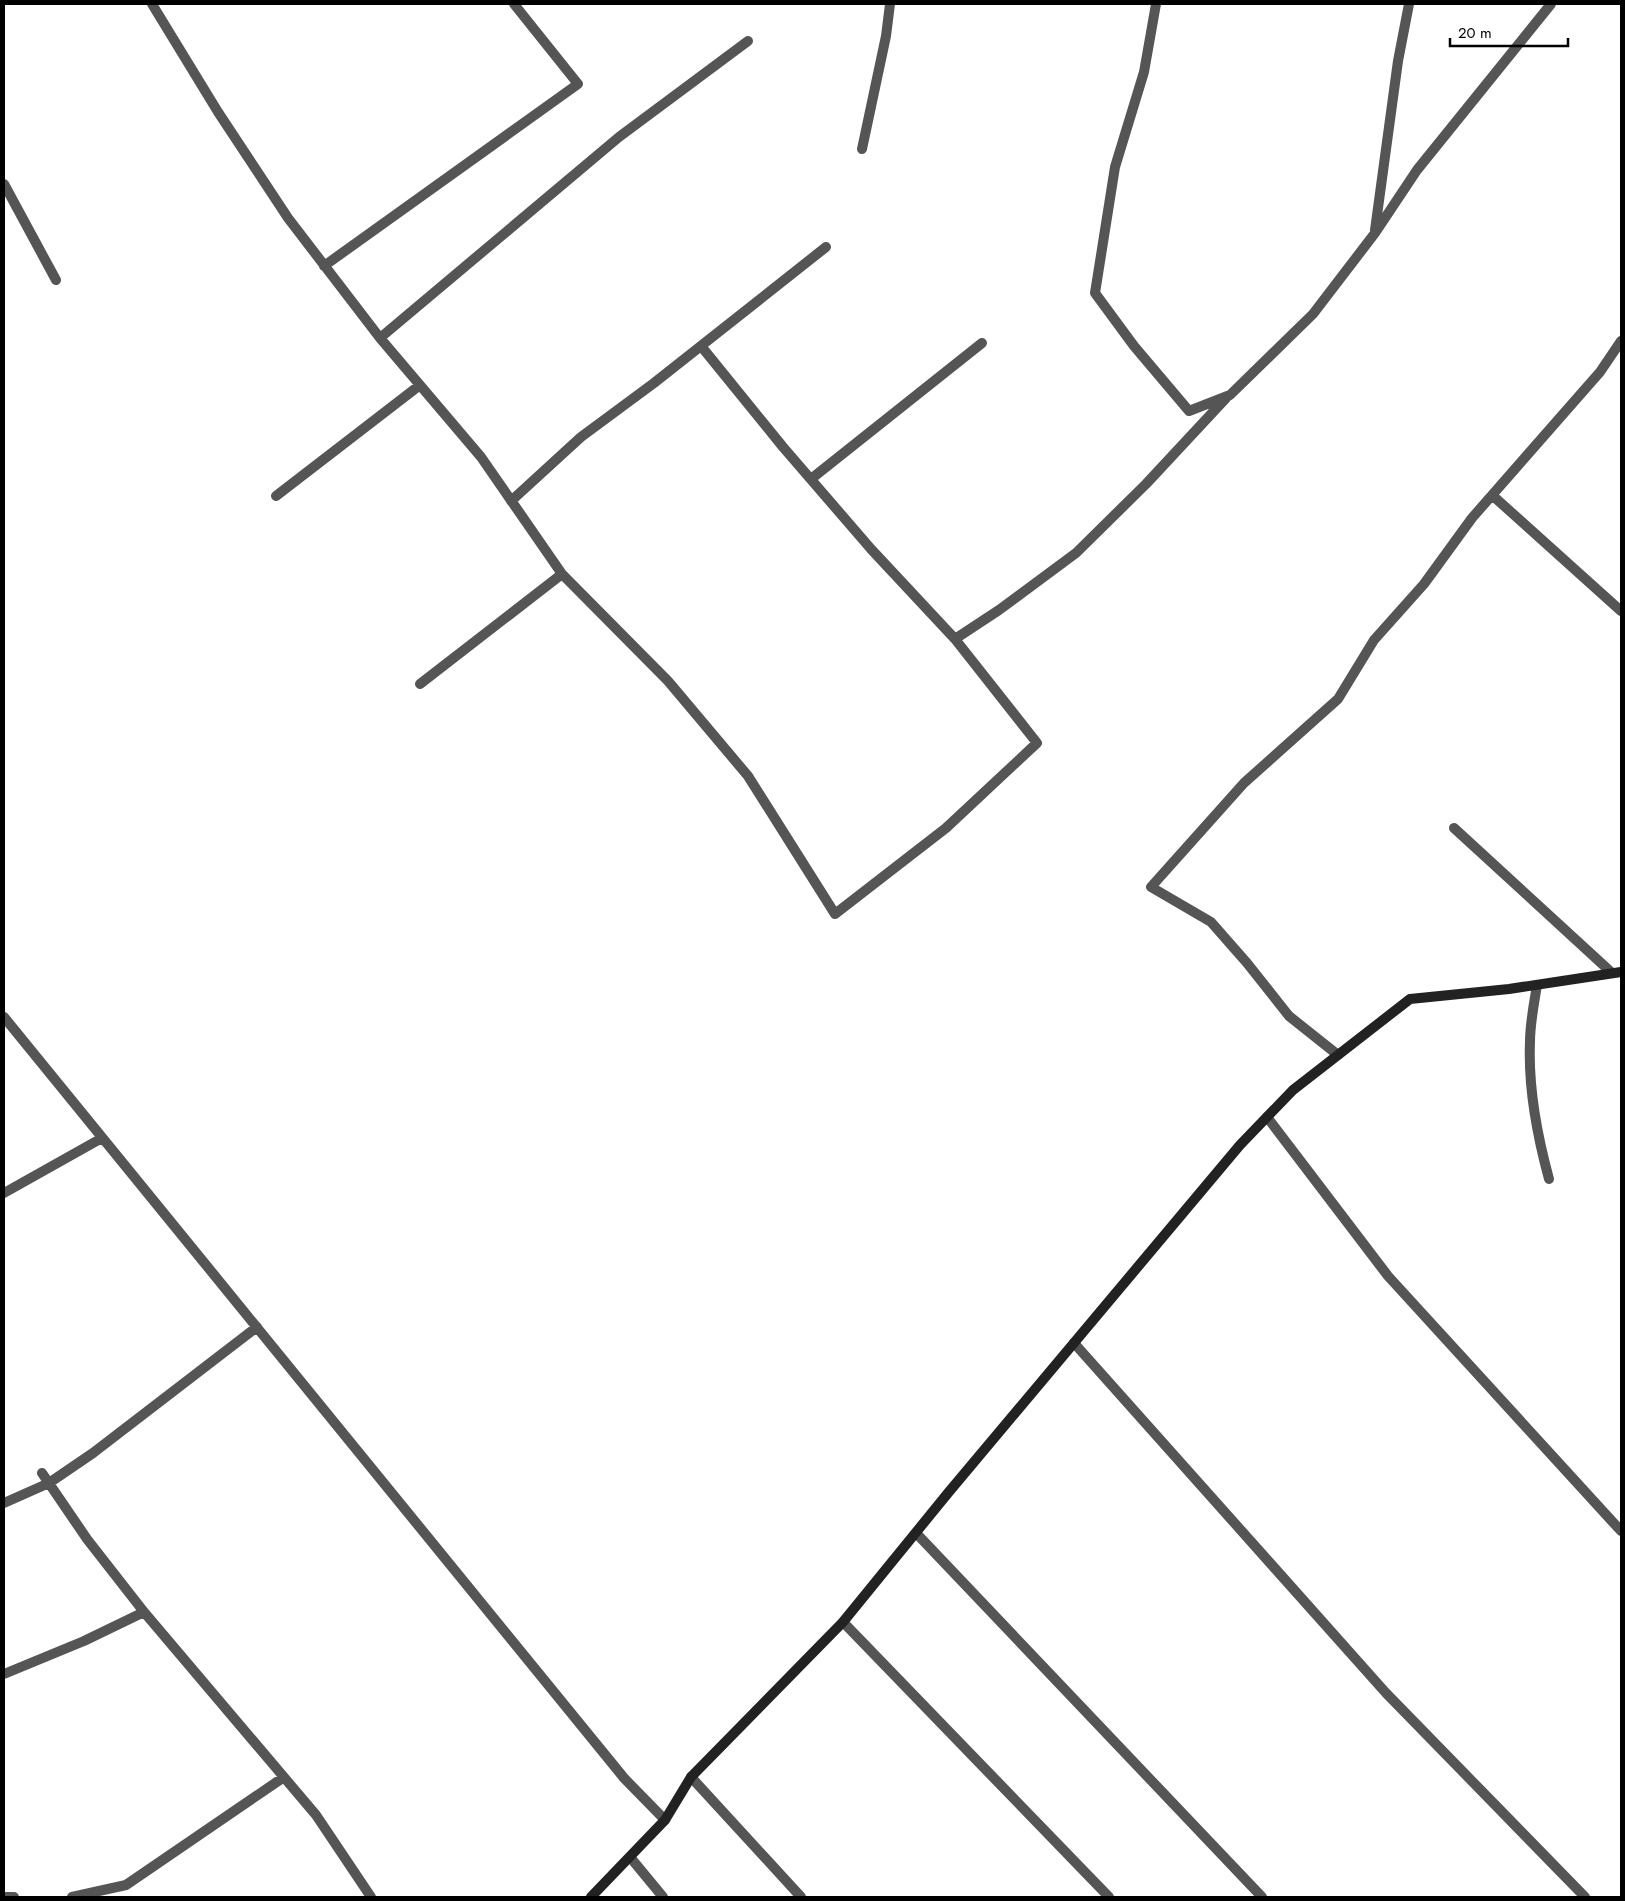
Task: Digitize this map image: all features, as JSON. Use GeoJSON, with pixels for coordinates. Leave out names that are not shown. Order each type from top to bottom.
{"type":"FeatureCollection","features":[{"type":"Feature","properties":{"kind":"street"},"geometry":{"type":"LineString","coordinates":[[152,4],[218,112],[288,218],[324,266],[380,338],[481,457],[562,574],[668,681],[748,776],[835,914],[946,828],[1037,743],[955,639],[871,549],[701,346]]}},
{"type":"Feature","properties":{"kind":"street"},"geometry":{"type":"LineString","coordinates":[[324,266],[578,84],[514,4]]}},
{"type":"Feature","properties":{"kind":"street"},"geometry":{"type":"LineString","coordinates":[[862,149],[886,36],[890,4]]}},
{"type":"Feature","properties":{"kind":"street"},"geometry":{"type":"LineString","coordinates":[[1156,4],[1144,72],[1115,167],[1096,293],[1134,346],[1189,411],[1230,394]]}},
{"type":"Feature","properties":{"kind":"street"},"geometry":{"type":"LineString","coordinates":[[1375,233],[1398,62],[1409,4]]}},
{"type":"Feature","properties":{"kind":"street"},"geometry":{"type":"LineString","coordinates":[[955,639],[999,610],[1076,553],[1146,484],[1230,394],[1313,314],[1375,233],[1417,170],[1551,4]]}},
{"type":"Feature","properties":{"kind":"street"},"geometry":{"type":"LineString","coordinates":[[380,338],[619,137],[748,41]]}},
{"type":"Feature","properties":{"kind":"street"},"geometry":{"type":"LineString","coordinates":[[4,184],[56,280]]}},
{"type":"Feature","properties":{"kind":"street"},"geometry":{"type":"LineString","coordinates":[[511,501],[581,437],[654,383],[826,247]]}},
{"type":"Feature","properties":{"kind":"street"},"geometry":{"type":"LineString","coordinates":[[811,479],[982,343]]}},
{"type":"Feature","properties":{"kind":"street"},"geometry":{"type":"LineString","coordinates":[[1338,1055],[1288,1016],[1247,963],[1211,922],[1151,888],[1244,783],[1338,699],[1374,640],[1424,584],[1472,518],[1600,372],[1620,346]]}},
{"type":"Feature","properties":{"kind":"street"},"geometry":{"type":"LineString","coordinates":[[276,496],[420,385]]}},
{"type":"Feature","properties":{"kind":"street"},"geometry":{"type":"LineString","coordinates":[[1492,495],[1621,612]]}},
{"type":"Feature","properties":{"kind":"street"},"geometry":{"type":"LineString","coordinates":[[420,684],[562,574]]}},
{"type":"Feature","properties":{"kind":"street"},"geometry":{"type":"LineString","coordinates":[[1454,828],[1617,973]]}},
{"type":"Feature","properties":{"kind":"street"},"geometry":{"type":"LineString","coordinates":[[591,1897],[665,1820],[691,1777],[843,1622],[1240,1146],[1293,1090],[1410,999],[1537,985],[1617,973]]}},
{"type":"Feature","properties":{"kind":"street"},"geometry":{"type":"LineString","coordinates":[[1537,985],[1530,1042],[1531,1090],[1539,1143],[1549,1179]]}},
{"type":"Feature","properties":{"kind":"street"},"geometry":{"type":"LineString","coordinates":[[4,1017],[624,1778],[665,1820]]}},
{"type":"Feature","properties":{"kind":"street"},"geometry":{"type":"LineString","coordinates":[[1266,1117],[1388,1276],[1621,1531]]}},
{"type":"Feature","properties":{"kind":"street"},"geometry":{"type":"LineString","coordinates":[[4,1194],[102,1138]]}},
{"type":"Feature","properties":{"kind":"street"},"geometry":{"type":"LineString","coordinates":[[4,1503],[49,1483],[94,1453],[257,1327]]}},
{"type":"Feature","properties":{"kind":"street"},"geometry":{"type":"LineString","coordinates":[[1074,1343],[1386,1693],[1585,1897]]}},
{"type":"Feature","properties":{"kind":"street"},"geometry":{"type":"LineString","coordinates":[[42,1473],[87,1539],[144,1612],[316,1814],[371,1897]]}},
{"type":"Feature","properties":{"kind":"street"},"geometry":{"type":"LineString","coordinates":[[916,1533],[1262,1897]]}},
{"type":"Feature","properties":{"kind":"street"},"geometry":{"type":"LineString","coordinates":[[4,1674],[84,1641],[144,1612]]}},
{"type":"Feature","properties":{"kind":"street"},"geometry":{"type":"LineString","coordinates":[[843,1622],[1109,1897]]}},
{"type":"Feature","properties":{"kind":"street"},"geometry":{"type":"LineString","coordinates":[[72,1897],[126,1885],[284,1777]]}},
{"type":"Feature","properties":{"kind":"street"},"geometry":{"type":"LineString","coordinates":[[691,1777],[801,1897]]}},
{"type":"Feature","properties":{"kind":"street"},"geometry":{"type":"LineString","coordinates":[[630,1856],[663,1897]]}},
{"type":"Feature","properties":{"kind":"street"},"geometry":{"type":"LineString","coordinates":[[4,1896],[14,1897]]}}]}
